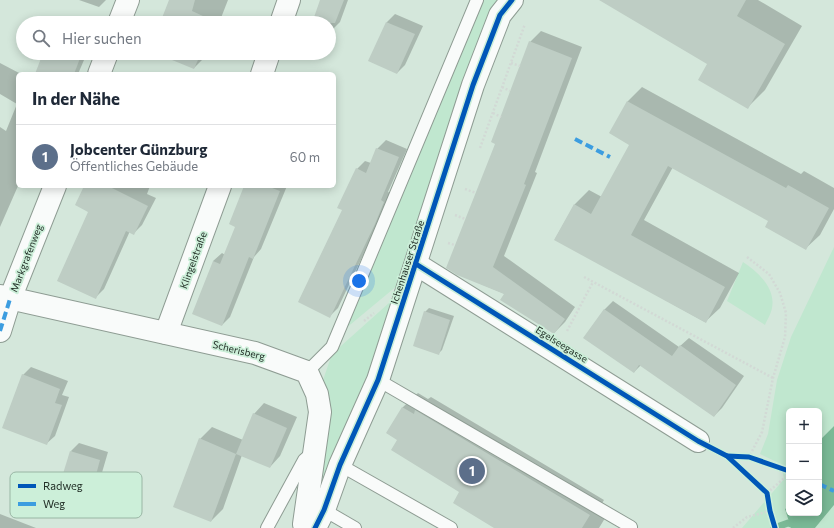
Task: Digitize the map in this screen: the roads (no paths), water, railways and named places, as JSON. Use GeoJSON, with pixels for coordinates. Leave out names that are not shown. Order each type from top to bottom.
{"type":"FeatureCollection","features":[{"type":"Feature","properties":{"kind":"street"},"geometry":{"type":"LineString","coordinates":[[122,16],[128,0]]}},
{"type":"Feature","properties":{"kind":"street"},"geometry":{"type":"LineString","coordinates":[[283,16],[289,0]]}},
{"type":"Feature","properties":{"kind":"street","name":"Ichenhauser Straße"},"geometry":{"type":"LineString","coordinates":[[320,519],[340,465],[378,380],[473,86],[500,15],[512,0]]}},
{"type":"Feature","properties":{"kind":"street"},"geometry":{"type":"LineString","coordinates":[[100,72],[104,60]]}},
{"type":"Feature","properties":{"kind":"street"},"geometry":{"type":"LineString","coordinates":[[263,72],[267,60]]}},
{"type":"Feature","properties":{"kind":"street","name":"Markgrafenweg"},"geometry":{"type":"LineString","coordinates":[[0,331],[5,297],[54,188]]}},
{"type":"Feature","properties":{"kind":"street","name":"Klingelstraße"},"geometry":{"type":"LineString","coordinates":[[166,333],[219,188]]}},
{"type":"Feature","properties":{"kind":"street","name":"Egelseegasse"},"geometry":{"type":"LineString","coordinates":[[416,264],[698,441]]}},
{"type":"Feature","properties":{"kind":"street","name":"Scherisberg"},"geometry":{"type":"LineString","coordinates":[[5,297],[255,353],[307,372]]}},
{"type":"Feature","properties":{"kind":"street"},"geometry":{"type":"LineString","coordinates":[[307,372],[317,394],[320,412],[313,452],[304,524],[308,528]]}},
{"type":"Feature","properties":{"kind":"lane"},"geometry":{"type":"LineString","coordinates":[[307,372],[332,347],[477,0]]}},
{"type":"Feature","properties":{"kind":"lane"},"geometry":{"type":"LineString","coordinates":[[378,380],[624,523],[630,528]]}},
{"type":"Feature","properties":{"kind":"lane"},"geometry":{"type":"LineString","coordinates":[[267,528],[304,460],[313,452]]}},
{"type":"Feature","properties":{"kind":"lane"},"geometry":{"type":"LineString","coordinates":[[340,465],[451,528]]}},
{"type":"Feature","properties":{"kind":"lane"},"geometry":{"type":"LineString","coordinates":[[320,519],[355,528]]}},
{"type":"Feature","properties":{"kind":"waterway"},"geometry":{"type":"LineString","coordinates":[[774,528],[788,523],[798,526]]}},
{"type":"Feature","properties":{"kind":"place","name":"Jobcenter Günzburg"},"geometry":{"type":"Point","coordinates":[472,471]}}]}
